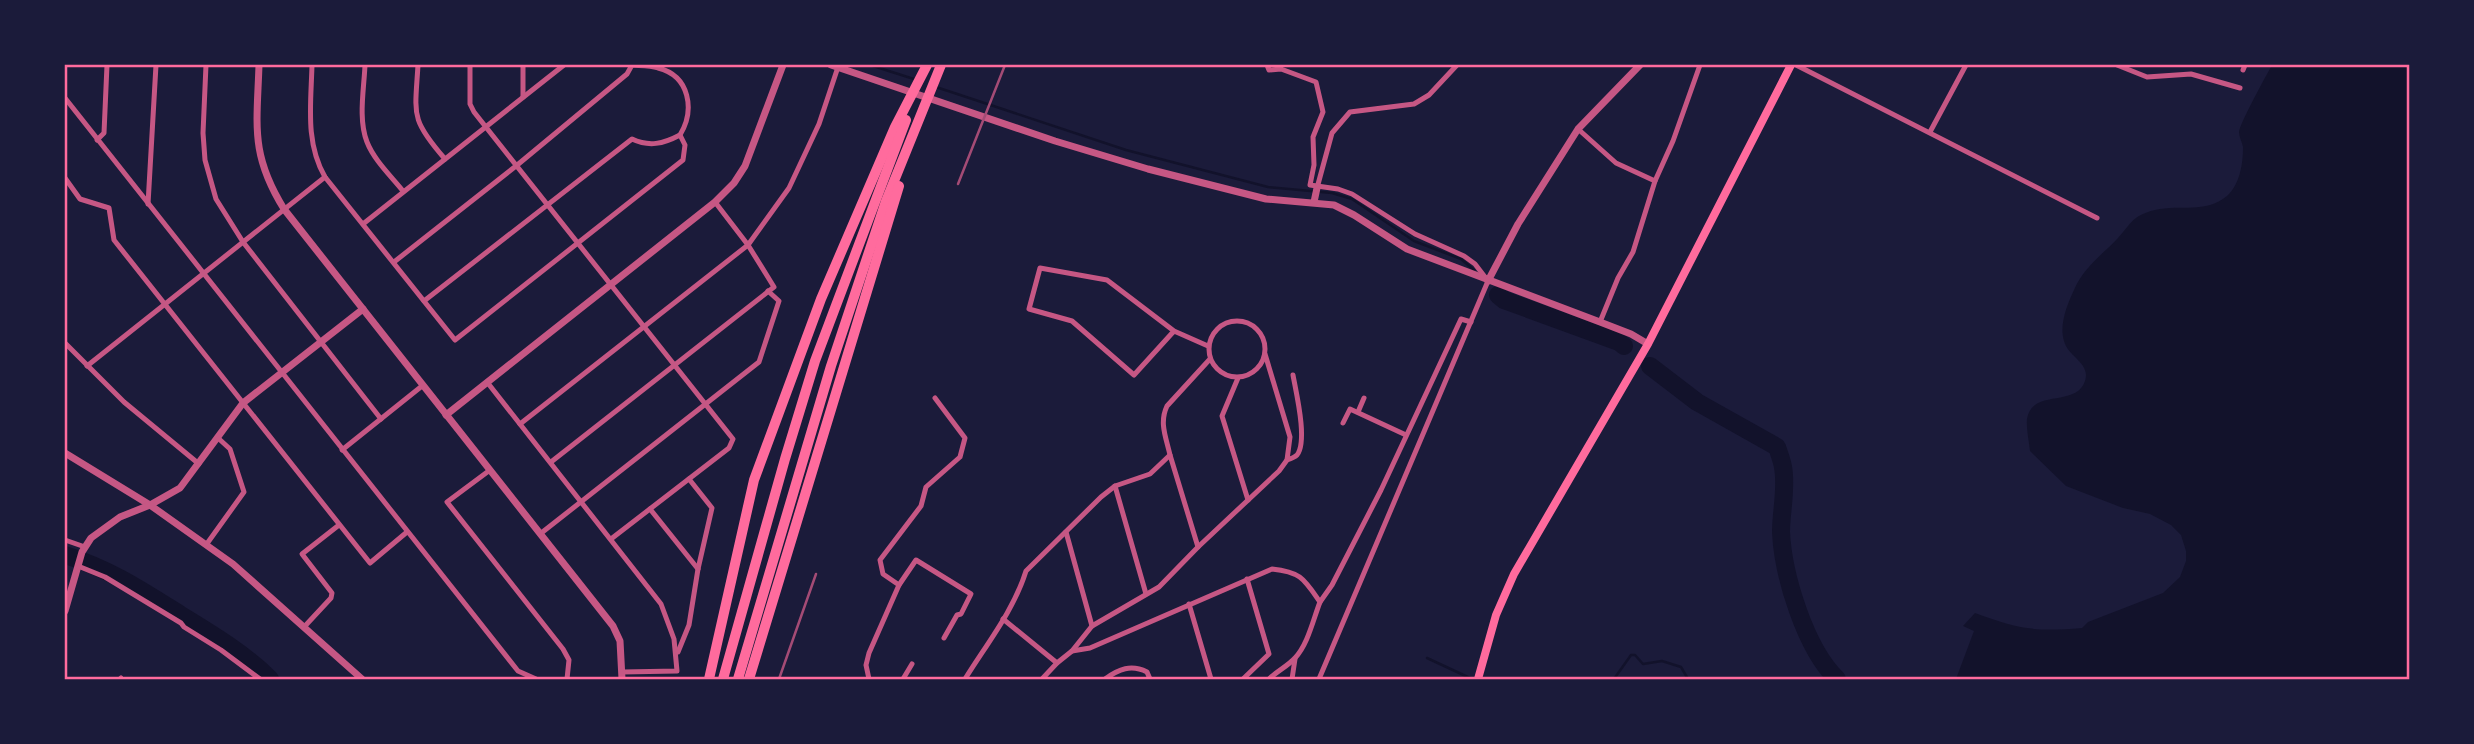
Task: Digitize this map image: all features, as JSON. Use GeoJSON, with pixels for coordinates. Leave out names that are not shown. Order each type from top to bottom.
{"type":"FeatureCollection","features":[{"type":"Feature","properties":{"kind":"highway"},"geometry":{"type":"LineString","coordinates":[[738,679],[881,198],[927,65]]}},
{"type":"Feature","properties":{"kind":"highway"},"geometry":{"type":"LineString","coordinates":[[723,679],[815,361],[881,198],[941,65]]}},
{"type":"Feature","properties":{"kind":"highway"},"geometry":{"type":"LineString","coordinates":[[709,679],[754,480],[821,299],[881,198]]}},
{"type":"Feature","properties":{"kind":"highway"},"geometry":{"type":"LineString","coordinates":[[749,679],[881,198]]}},
{"type":"Feature","properties":{"kind":"main road"},"geometry":{"type":"LineString","coordinates":[[1478,679],[1496,615],[1514,574],[1646,348],[1793,65]]}},
{"type":"Feature","properties":{"kind":"street"},"geometry":{"type":"LineString","coordinates":[[97,140],[104,132],[107,65]]}},
{"type":"Feature","properties":{"kind":"street"},"geometry":{"type":"LineString","coordinates":[[148,204],[156,65]]}},
{"type":"Feature","properties":{"kind":"street"},"geometry":{"type":"LineString","coordinates":[[206,65],[203,133],[208,176],[216,199],[243,242],[381,419]]}},
{"type":"Feature","properties":{"kind":"street"},"geometry":{"type":"LineString","coordinates":[[259,65],[256,135],[258,153],[271,188],[284,209],[613,626],[620,641],[622,676],[677,671],[677,655],[671,627],[661,604],[487,382]]}},
{"type":"Feature","properties":{"kind":"street"},"geometry":{"type":"LineString","coordinates":[[312,65],[311,144],[316,160],[326,177],[455,340],[682,160],[685,145],[680,135]]}},
{"type":"Feature","properties":{"kind":"street"},"geometry":{"type":"LineString","coordinates":[[365,65],[363,121],[368,144],[404,191]]}},
{"type":"Feature","properties":{"kind":"street"},"geometry":{"type":"LineString","coordinates":[[418,65],[415,110],[418,123],[424,135],[445,159]]}},
{"type":"Feature","properties":{"kind":"street"},"geometry":{"type":"LineString","coordinates":[[470,65],[470,104],[486,128],[733,439],[729,448],[611,538]]}},
{"type":"Feature","properties":{"kind":"street"},"geometry":{"type":"LineString","coordinates":[[523,65],[523,97]]}},
{"type":"Feature","properties":{"kind":"street"},"geometry":{"type":"LineString","coordinates":[[363,224],[564,65]]}},
{"type":"Feature","properties":{"kind":"street"},"geometry":{"type":"LineString","coordinates":[[394,262],[628,74],[631,65],[658,68],[671,74],[683,85],[689,98],[689,113],[680,135],[655,144],[643,144],[632,139],[424,301]]}},
{"type":"Feature","properties":{"kind":"street"},"geometry":{"type":"LineString","coordinates":[[446,415],[611,286],[715,202],[734,183],[745,166],[783,65]]}},
{"type":"Feature","properties":{"kind":"street"},"geometry":{"type":"LineString","coordinates":[[1267,65],[1269,70],[1281,68],[1316,82],[1323,111],[1313,137],[1314,166],[1310,185],[1352,194],[1415,234],[1464,256],[1475,264],[1488,281]]}},
{"type":"Feature","properties":{"kind":"street"},"geometry":{"type":"LineString","coordinates":[[1314,202],[1332,133],[1350,113],[1414,104],[1429,95],[1457,65]]}},
{"type":"Feature","properties":{"kind":"street"},"geometry":{"type":"LineString","coordinates":[[1319,679],[1488,281],[1518,224],[1578,129],[1638,65]]}},
{"type":"Feature","properties":{"kind":"street"},"geometry":{"type":"LineString","coordinates":[[1600,322],[1618,278],[1633,252],[1655,181],[1673,141],[1700,65]]}},
{"type":"Feature","properties":{"kind":"street"},"geometry":{"type":"LineString","coordinates":[[1793,65],[2097,218]]}},
{"type":"Feature","properties":{"kind":"street"},"geometry":{"type":"LineString","coordinates":[[1930,132],[1966,65]]}},
{"type":"Feature","properties":{"kind":"street"},"geometry":{"type":"LineString","coordinates":[[2117,65],[2147,77],[2191,74],[2240,88]]}},
{"type":"Feature","properties":{"kind":"street"},"geometry":{"type":"LineString","coordinates":[[520,424],[748,245],[789,188],[819,124],[834,66],[1055,141],[1148,169],[1266,199],[1334,205],[1407,249],[1631,334],[1646,348]]}},
{"type":"Feature","properties":{"kind":"street"},"geometry":{"type":"LineString","coordinates":[[65,99],[518,671],[536,679]]}},
{"type":"Feature","properties":{"kind":"street"},"geometry":{"type":"LineString","coordinates":[[1578,129],[1616,163],[1655,181]]}},
{"type":"Feature","properties":{"kind":"street"},"geometry":{"type":"LineString","coordinates":[[87,366],[326,177]]}},
{"type":"Feature","properties":{"kind":"street"},"geometry":{"type":"LineString","coordinates":[[65,178],[80,199],[110,208],[114,240],[370,563],[407,532]]}},
{"type":"Feature","properties":{"kind":"street"},"geometry":{"type":"LineString","coordinates":[[551,462],[774,287],[748,245],[715,202]]}},
{"type":"Feature","properties":{"kind":"street"},"geometry":{"type":"LineString","coordinates":[[1174,331],[1135,375],[1072,321],[1029,309],[1040,268],[1107,280],[1174,331],[1208,346]]}},
{"type":"Feature","properties":{"kind":"street"},"geometry":{"type":"LineString","coordinates":[[540,534],[759,362],[779,302],[768,291]]}},
{"type":"Feature","properties":{"kind":"street"},"geometry":{"type":"LineString","coordinates":[[65,609],[83,550],[91,538],[112,522],[180,488],[243,403],[363,309]]}},
{"type":"Feature","properties":{"kind":"street"},"geometry":{"type":"LineString","coordinates":[[1292,679],[1295,659],[1303,646],[1320,602],[1332,585],[1381,490],[1461,319],[1471,321]]}},
{"type":"Feature","properties":{"kind":"street"},"geometry":{"type":"LineString","coordinates":[[1042,679],[1072,651],[1091,626],[1159,587],[1279,471],[1287,460],[1290,437],[1265,355],[1261,332],[1252,324],[1230,321],[1219,327],[1208,346],[1210,359],[1221,373],[1238,378],[1250,375],[1260,366],[1265,355]]}},
{"type":"Feature","properties":{"kind":"street"},"geometry":{"type":"LineString","coordinates":[[65,343],[124,402],[199,464]]}},
{"type":"Feature","properties":{"kind":"street"},"geometry":{"type":"LineString","coordinates":[[1198,547],[1162,427],[1167,406],[1210,359]]}},
{"type":"Feature","properties":{"kind":"street"},"geometry":{"type":"LineString","coordinates":[[1287,460],[1296,456],[1300,448],[1301,428],[1293,375]]}},
{"type":"Feature","properties":{"kind":"street"},"geometry":{"type":"LineString","coordinates":[[1238,378],[1222,416],[1248,500]]}},
{"type":"Feature","properties":{"kind":"street"},"geometry":{"type":"LineString","coordinates":[[342,450],[422,386]]}},
{"type":"Feature","properties":{"kind":"street"},"geometry":{"type":"LineString","coordinates":[[899,585],[883,574],[880,560],[921,506],[926,487],[960,457],[965,438],[935,398]]}},
{"type":"Feature","properties":{"kind":"street"},"geometry":{"type":"LineString","coordinates":[[1358,412],[1364,398]]}},
{"type":"Feature","properties":{"kind":"street"},"geometry":{"type":"LineString","coordinates":[[1343,423],[1350,409],[1406,435]]}},
{"type":"Feature","properties":{"kind":"street"},"geometry":{"type":"LineString","coordinates":[[206,545],[244,492],[230,449],[218,438]]}},
{"type":"Feature","properties":{"kind":"street"},"geometry":{"type":"LineString","coordinates":[[65,453],[150,505],[233,564],[362,679]]}},
{"type":"Feature","properties":{"kind":"street"},"geometry":{"type":"LineString","coordinates":[[965,679],[1003,619],[1022,585],[1026,571],[1115,486],[1150,474],[1170,455]]}},
{"type":"Feature","properties":{"kind":"street"},"geometry":{"type":"LineString","coordinates":[[490,470],[447,502],[563,649],[569,660],[567,679]]}},
{"type":"Feature","properties":{"kind":"street"},"geometry":{"type":"LineString","coordinates":[[677,655],[689,625],[712,508],[689,479]]}},
{"type":"Feature","properties":{"kind":"street"},"geometry":{"type":"LineString","coordinates":[[1115,486],[1146,594]]}},
{"type":"Feature","properties":{"kind":"street"},"geometry":{"type":"LineString","coordinates":[[650,509],[698,569]]}},
{"type":"Feature","properties":{"kind":"street"},"geometry":{"type":"LineString","coordinates":[[305,626],[331,598],[332,593],[302,554],[340,525]]}},
{"type":"Feature","properties":{"kind":"street"},"geometry":{"type":"LineString","coordinates":[[1066,533],[1091,626]]}},
{"type":"Feature","properties":{"kind":"street"},"geometry":{"type":"LineString","coordinates":[[65,540],[83,550]]}},
{"type":"Feature","properties":{"kind":"street"},"geometry":{"type":"LineString","coordinates":[[869,679],[866,665],[869,653],[899,585],[916,560],[971,594],[944,638]]}},
{"type":"Feature","properties":{"kind":"street"},"geometry":{"type":"LineString","coordinates":[[78,565],[105,577],[181,623],[261,679]]}},
{"type":"Feature","properties":{"kind":"street"},"geometry":{"type":"LineString","coordinates":[[1072,651],[1090,648],[1272,569],[1292,571],[1306,582],[1320,602]]}},
{"type":"Feature","properties":{"kind":"street"},"geometry":{"type":"LineString","coordinates":[[1243,679],[1269,654],[1247,579]]}},
{"type":"Feature","properties":{"kind":"street"},"geometry":{"type":"LineString","coordinates":[[1189,604],[1211,679]]}},
{"type":"Feature","properties":{"kind":"street"},"geometry":{"type":"LineString","coordinates":[[1003,619],[1057,663]]}},
{"type":"Feature","properties":{"kind":"street"},"geometry":{"type":"LineString","coordinates":[[1269,679],[1295,659]]}},
{"type":"Feature","properties":{"kind":"street"},"geometry":{"type":"LineString","coordinates":[[903,679],[912,664]]}},
{"type":"Feature","properties":{"kind":"street"},"geometry":{"type":"LineString","coordinates":[[1105,679],[1117,671],[1129,668],[1147,672],[1150,679]]}},
{"type":"Feature","properties":{"kind":"street"},"geometry":{"type":"LineString","coordinates":[[516,679],[518,671]]}},
{"type":"Feature","properties":{"kind":"shaded area"},"geometry":{"type":"Polygon","coordinates":[[[2272,65],[2409,65],[2409,679],[1956,679],[1974,631],[1963,626],[1975,613],[2027,628],[2082,628],[2088,622],[2163,593],[2180,577],[2186,561],[2181,535],[2171,525],[2150,514],[2123,508],[2066,486],[2030,451],[2027,419],[2037,404],[2073,394],[2085,381],[2085,369],[2066,347],[2062,328],[2071,296],[2088,268],[2140,215],[2165,208],[2210,205],[2219,202],[2231,191],[2238,180],[2242,160],[2240,127],[2272,65]]]}},
{"type":"Feature","properties":{"kind":"waterway"},"geometry":{"type":"LineString","coordinates":[[870,65],[917,80]]}},
{"type":"Feature","properties":{"kind":"waterway"},"geometry":{"type":"LineString","coordinates":[[936,87],[1126,150],[1268,187],[1332,193],[1352,199],[1414,241],[1461,259],[1474,270]]}},
{"type":"Feature","properties":{"kind":"waterway"},"geometry":{"type":"LineString","coordinates":[[1498,295],[1504,300],[1624,346]]}},
{"type":"Feature","properties":{"kind":"waterway"},"geometry":{"type":"LineString","coordinates":[[1650,366],[1697,402],[1777,447],[1784,475],[1781,532],[1791,589],[1815,649],[1837,679]]}},
{"type":"Feature","properties":{"kind":"waterway"},"geometry":{"type":"LineString","coordinates":[[65,555],[111,573],[153,597],[227,644],[270,679]]}},
{"type":"Feature","properties":{"kind":"waterway"},"geometry":{"type":"LineString","coordinates":[[1614,679],[1631,655],[1635,655],[1643,664],[1662,661],[1681,667],[1688,679]]}},
{"type":"Feature","properties":{"kind":"waterway"},"geometry":{"type":"LineString","coordinates":[[1427,658],[1470,678]]}},
{"type":"Feature","properties":{"kind":"railway"},"geometry":{"type":"LineString","coordinates":[[958,184],[1005,65]]}},
{"type":"Feature","properties":{"kind":"railway"},"geometry":{"type":"LineString","coordinates":[[779,679],[816,574]]}}]}
